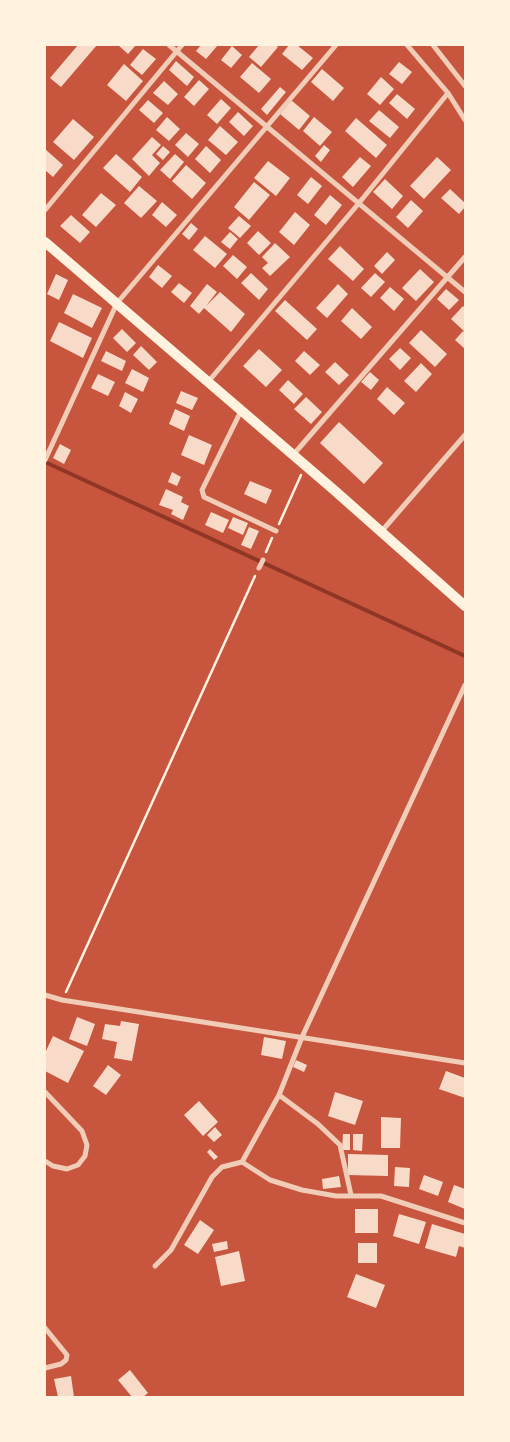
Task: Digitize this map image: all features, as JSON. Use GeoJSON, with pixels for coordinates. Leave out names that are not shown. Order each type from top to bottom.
{"type":"FeatureCollection","features":[{"type":"Feature","properties":{"kind":"main road"},"geometry":{"type":"LineString","coordinates":[[45,242],[465,606]]}},
{"type":"Feature","properties":{"kind":"street"},"geometry":{"type":"LineString","coordinates":[[169,45],[465,292]]}},
{"type":"Feature","properties":{"kind":"street"},"geometry":{"type":"LineString","coordinates":[[45,210],[182,45]]}},
{"type":"Feature","properties":{"kind":"street"},"geometry":{"type":"LineString","coordinates":[[46,459],[117,303],[336,45]]}},
{"type":"Feature","properties":{"kind":"street"},"geometry":{"type":"LineString","coordinates":[[407,45],[448,93],[465,120]]}},
{"type":"Feature","properties":{"kind":"street"},"geometry":{"type":"LineString","coordinates":[[433,45],[465,86]]}},
{"type":"Feature","properties":{"kind":"street"},"geometry":{"type":"LineString","coordinates":[[208,382],[359,203],[448,93]]}},
{"type":"Feature","properties":{"kind":"street"},"geometry":{"type":"LineString","coordinates":[[293,455],[465,257]]}},
{"type":"Feature","properties":{"kind":"street"},"geometry":{"type":"LineString","coordinates":[[242,411],[202,490],[204,497],[276,531]]}},
{"type":"Feature","properties":{"kind":"street"},"geometry":{"type":"LineString","coordinates":[[381,532],[465,435]]}},
{"type":"Feature","properties":{"kind":"street"},"geometry":{"type":"LineString","coordinates":[[259,568],[263,560]]}},
{"type":"Feature","properties":{"kind":"street"},"geometry":{"type":"LineString","coordinates":[[242,1162],[279,1095],[302,1037],[465,685]]}},
{"type":"Feature","properties":{"kind":"street"},"geometry":{"type":"LineString","coordinates":[[45,995],[62,1000],[465,1063]]}},
{"type":"Feature","properties":{"kind":"street"},"geometry":{"type":"LineString","coordinates":[[45,1092],[82,1131],[88,1145],[78,1165],[67,1169],[53,1166],[45,1161]]}},
{"type":"Feature","properties":{"kind":"street"},"geometry":{"type":"LineString","coordinates":[[279,1095],[318,1124],[340,1145],[351,1195]]}},
{"type":"Feature","properties":{"kind":"street"},"geometry":{"type":"LineString","coordinates":[[155,1266],[171,1250],[212,1176],[222,1167],[242,1162],[270,1180],[302,1190],[336,1196],[381,1196],[465,1223]]}},
{"type":"Feature","properties":{"kind":"street"},"geometry":{"type":"LineString","coordinates":[[45,1328],[67,1355],[66,1360],[61,1364],[45,1368]]}},
{"type":"Feature","properties":{"kind":"path"},"geometry":{"type":"LineString","coordinates":[[263,560],[305,466]]}},
{"type":"Feature","properties":{"kind":"path"},"geometry":{"type":"LineString","coordinates":[[62,1000],[259,568]]}},
{"type":"Feature","properties":{"kind":"building"},"geometry":{"type":"Polygon","coordinates":[[[78,45],[97,45],[61,87],[50,78],[78,45]]]}},
{"type":"Feature","properties":{"kind":"building"},"geometry":{"type":"Polygon","coordinates":[[[118,45],[136,45],[128,54],[118,45]]]}},
{"type":"Feature","properties":{"kind":"building"},"geometry":{"type":"Polygon","coordinates":[[[201,45],[218,45],[206,59],[196,51],[201,45]]]}},
{"type":"Feature","properties":{"kind":"building"},"geometry":{"type":"Polygon","coordinates":[[[259,45],[275,45],[278,47],[261,67],[249,57],[259,45]]]}},
{"type":"Feature","properties":{"kind":"building"},"geometry":{"type":"Polygon","coordinates":[[[289,45],[297,45],[313,58],[302,70],[282,54],[289,45]]]}},
{"type":"Feature","properties":{"kind":"building"},"geometry":{"type":"Polygon","coordinates":[[[232,46],[242,55],[231,68],[221,60],[232,46]]]}},
{"type":"Feature","properties":{"kind":"building"},"geometry":{"type":"Polygon","coordinates":[[[143,49],[156,59],[142,75],[130,65],[143,49]]]}},
{"type":"Feature","properties":{"kind":"building"},"geometry":{"type":"Polygon","coordinates":[[[176,61],[194,77],[187,86],[169,70],[176,61]]]}},
{"type":"Feature","properties":{"kind":"building"},"geometry":{"type":"Polygon","coordinates":[[[399,62],[412,72],[402,84],[389,74],[399,62]]]}},
{"type":"Feature","properties":{"kind":"building"},"geometry":{"type":"Polygon","coordinates":[[[252,63],[271,79],[259,93],[240,77],[252,63]]]}},
{"type":"Feature","properties":{"kind":"building"},"geometry":{"type":"Polygon","coordinates":[[[124,64],[143,81],[126,101],[107,85],[124,64]]]}},
{"type":"Feature","properties":{"kind":"building"},"geometry":{"type":"Polygon","coordinates":[[[322,69],[344,88],[333,101],[311,82],[322,69]]]}},
{"type":"Feature","properties":{"kind":"building"},"geometry":{"type":"Polygon","coordinates":[[[381,77],[394,89],[380,105],[367,94],[381,77]]]}},
{"type":"Feature","properties":{"kind":"building"},"geometry":{"type":"Polygon","coordinates":[[[199,80],[209,89],[194,106],[184,97],[199,80]]]}},
{"type":"Feature","properties":{"kind":"building"},"geometry":{"type":"Polygon","coordinates":[[[164,81],[178,94],[168,105],[153,93],[164,81]]]}},
{"type":"Feature","properties":{"kind":"building"},"geometry":{"type":"Polygon","coordinates":[[[280,87],[286,92],[267,115],[261,109],[280,87]]]}},
{"type":"Feature","properties":{"kind":"building"},"geometry":{"type":"Polygon","coordinates":[[[397,94],[415,109],[407,119],[389,103],[397,94]]]}},
{"type":"Feature","properties":{"kind":"building"},"geometry":{"type":"Polygon","coordinates":[[[221,99],[231,108],[217,124],[207,115],[221,99]]]}},
{"type":"Feature","properties":{"kind":"building"},"geometry":{"type":"Polygon","coordinates":[[[148,100],[163,113],[154,123],[139,110],[148,100]]]}},
{"type":"Feature","properties":{"kind":"building"},"geometry":{"type":"Polygon","coordinates":[[[291,100],[310,116],[299,130],[280,114],[291,100]]]}},
{"type":"Feature","properties":{"kind":"building"},"geometry":{"type":"Polygon","coordinates":[[[379,110],[399,127],[390,138],[369,121],[379,110]]]}},
{"type":"Feature","properties":{"kind":"building"},"geometry":{"type":"Polygon","coordinates":[[[238,112],[253,126],[244,136],[229,122],[238,112]]]}},
{"type":"Feature","properties":{"kind":"building"},"geometry":{"type":"Polygon","coordinates":[[[167,117],[180,129],[169,141],[156,130],[167,117]]]}},
{"type":"Feature","properties":{"kind":"building"},"geometry":{"type":"Polygon","coordinates":[[[314,117],[332,132],[320,146],[303,131],[314,117]]]}},
{"type":"Feature","properties":{"kind":"building"},"geometry":{"type":"Polygon","coordinates":[[[356,118],[387,145],[376,158],[345,131],[356,118]]]}},
{"type":"Feature","properties":{"kind":"building"},"geometry":{"type":"Polygon","coordinates":[[[73,119],[94,137],[74,160],[53,142],[73,119]]]}},
{"type":"Feature","properties":{"kind":"building"},"geometry":{"type":"Polygon","coordinates":[[[220,126],[238,142],[226,155],[208,140],[220,126]]]}},
{"type":"Feature","properties":{"kind":"building"},"geometry":{"type":"Polygon","coordinates":[[[186,133],[199,144],[188,157],[175,145],[186,133]]]}},
{"type":"Feature","properties":{"kind":"building"},"geometry":{"type":"Polygon","coordinates":[[[152,137],[161,145],[152,155],[160,163],[149,176],[132,159],[152,137]]]}},
{"type":"Feature","properties":{"kind":"building"},"geometry":{"type":"Polygon","coordinates":[[[324,145],[330,150],[321,162],[315,156],[324,145]]]}},
{"type":"Feature","properties":{"kind":"building"},"geometry":{"type":"Polygon","coordinates":[[[163,146],[170,152],[163,160],[156,154],[163,146]]]}},
{"type":"Feature","properties":{"kind":"building"},"geometry":{"type":"Polygon","coordinates":[[[206,146],[221,160],[210,173],[195,159],[206,146]]]}},
{"type":"Feature","properties":{"kind":"building"},"geometry":{"type":"Polygon","coordinates":[[[45,149],[63,165],[53,177],[45,170],[45,149]]]}},
{"type":"Feature","properties":{"kind":"building"},"geometry":{"type":"Polygon","coordinates":[[[116,154],[142,177],[130,192],[103,168],[116,154]]]}},
{"type":"Feature","properties":{"kind":"building"},"geometry":{"type":"Polygon","coordinates":[[[175,154],[184,162],[170,179],[160,170],[175,154]]]}},
{"type":"Feature","properties":{"kind":"building"},"geometry":{"type":"Polygon","coordinates":[[[360,157],[371,166],[353,187],[342,177],[360,157]]]}},
{"type":"Feature","properties":{"kind":"building"},"geometry":{"type":"Polygon","coordinates":[[[437,157],[451,170],[424,199],[410,186],[437,157]]]}},
{"type":"Feature","properties":{"kind":"building"},"geometry":{"type":"Polygon","coordinates":[[[268,161],[290,178],[276,196],[254,178],[268,161]]]}},
{"type":"Feature","properties":{"kind":"building"},"geometry":{"type":"Polygon","coordinates":[[[186,165],[206,183],[192,199],[172,181],[186,165]]]}},
{"type":"Feature","properties":{"kind":"building"},"geometry":{"type":"Polygon","coordinates":[[[311,177],[322,186],[308,204],[297,195],[311,177]]]}},
{"type":"Feature","properties":{"kind":"building"},"geometry":{"type":"Polygon","coordinates":[[[385,179],[403,196],[392,209],[373,192],[385,179]]]}},
{"type":"Feature","properties":{"kind":"building"},"geometry":{"type":"Polygon","coordinates":[[[254,182],[270,195],[249,220],[234,207],[254,182]]]}},
{"type":"Feature","properties":{"kind":"building"},"geometry":{"type":"Polygon","coordinates":[[[139,186],[157,201],[141,218],[124,203],[139,186]]]}},
{"type":"Feature","properties":{"kind":"building"},"geometry":{"type":"Polygon","coordinates":[[[450,189],[465,203],[465,207],[459,214],[441,198],[450,189]]]}},
{"type":"Feature","properties":{"kind":"building"},"geometry":{"type":"Polygon","coordinates":[[[101,193],[116,205],[96,227],[82,215],[101,193]]]}},
{"type":"Feature","properties":{"kind":"building"},"geometry":{"type":"Polygon","coordinates":[[[330,195],[342,205],[326,225],[314,215],[330,195]]]}},
{"type":"Feature","properties":{"kind":"building"},"geometry":{"type":"Polygon","coordinates":[[[411,200],[423,211],[408,228],[396,217],[411,200]]]}},
{"type":"Feature","properties":{"kind":"building"},"geometry":{"type":"Polygon","coordinates":[[[162,202],[177,215],[166,227],[152,215],[162,202]]]}},
{"type":"Feature","properties":{"kind":"building"},"geometry":{"type":"Polygon","coordinates":[[[295,212],[310,225],[294,245],[279,232],[295,212]]]}},
{"type":"Feature","properties":{"kind":"building"},"geometry":{"type":"Polygon","coordinates":[[[71,215],[90,232],[80,243],[60,226],[71,215]]]}},
{"type":"Feature","properties":{"kind":"building"},"geometry":{"type":"Polygon","coordinates":[[[239,216],[251,226],[240,238],[228,228],[239,216]]]}},
{"type":"Feature","properties":{"kind":"building"},"geometry":{"type":"Polygon","coordinates":[[[191,223],[198,229],[189,240],[182,234],[191,223]]]}},
{"type":"Feature","properties":{"kind":"building"},"geometry":{"type":"Polygon","coordinates":[[[258,231],[271,243],[259,255],[247,243],[258,231]]]}},
{"type":"Feature","properties":{"kind":"building"},"geometry":{"type":"Polygon","coordinates":[[[230,232],[238,239],[230,249],[221,242],[230,232]]]}},
{"type":"Feature","properties":{"kind":"building"},"geometry":{"type":"Polygon","coordinates":[[[205,236],[227,254],[215,268],[193,250],[205,236]]]}},
{"type":"Feature","properties":{"kind":"building"},"geometry":{"type":"Polygon","coordinates":[[[275,243],[290,257],[270,276],[262,268],[268,263],[262,257],[275,243]]]}},
{"type":"Feature","properties":{"kind":"building"},"geometry":{"type":"Polygon","coordinates":[[[340,246],[364,269],[353,281],[328,259],[340,246]]]}},
{"type":"Feature","properties":{"kind":"building"},"geometry":{"type":"Polygon","coordinates":[[[387,252],[395,260],[382,274],[374,266],[387,252]]]}},
{"type":"Feature","properties":{"kind":"building"},"geometry":{"type":"Polygon","coordinates":[[[233,255],[247,267],[237,279],[223,266],[233,255]]]}},
{"type":"Feature","properties":{"kind":"building"},"geometry":{"type":"Polygon","coordinates":[[[158,265],[172,276],[162,288],[149,277],[158,265]]]}},
{"type":"Feature","properties":{"kind":"building"},"geometry":{"type":"Polygon","coordinates":[[[420,269],[434,282],[416,301],[402,288],[420,269]]]}},
{"type":"Feature","properties":{"kind":"building"},"geometry":{"type":"Polygon","coordinates":[[[251,273],[268,289],[259,300],[241,283],[251,273]]]}},
{"type":"Feature","properties":{"kind":"building"},"geometry":{"type":"Polygon","coordinates":[[[375,273],[385,282],[371,297],[361,288],[375,273]]]}},
{"type":"Feature","properties":{"kind":"building"},"geometry":{"type":"Polygon","coordinates":[[[56,274],[68,280],[59,300],[47,294],[56,274]]]}},
{"type":"Feature","properties":{"kind":"building"},"geometry":{"type":"Polygon","coordinates":[[[179,283],[192,293],[184,303],[171,292],[179,283]]]}},
{"type":"Feature","properties":{"kind":"building"},"geometry":{"type":"Polygon","coordinates":[[[207,284],[217,292],[206,306],[220,292],[245,314],[231,332],[204,308],[199,314],[190,306],[207,284]]]}},
{"type":"Feature","properties":{"kind":"building"},"geometry":{"type":"Polygon","coordinates":[[[338,284],[348,294],[327,318],[316,308],[338,284]]]}},
{"type":"Feature","properties":{"kind":"building"},"geometry":{"type":"Polygon","coordinates":[[[390,287],[404,299],[394,311],[380,298],[390,287]]]}},
{"type":"Feature","properties":{"kind":"building"},"geometry":{"type":"Polygon","coordinates":[[[446,289],[459,300],[449,310],[437,299],[446,289]]]}},
{"type":"Feature","properties":{"kind":"building"},"geometry":{"type":"Polygon","coordinates":[[[73,294],[102,308],[92,328],[64,313],[73,294]]]}},
{"type":"Feature","properties":{"kind":"building"},"geometry":{"type":"Polygon","coordinates":[[[285,300],[317,329],[307,340],[275,311],[285,300]]]}},
{"type":"Feature","properties":{"kind":"building"},"geometry":{"type":"Polygon","coordinates":[[[463,306],[465,308],[465,332],[451,319],[463,306]]]}},
{"type":"Feature","properties":{"kind":"building"},"geometry":{"type":"Polygon","coordinates":[[[352,308],[372,327],[361,339],[341,321],[352,308]]]}},
{"type":"Feature","properties":{"kind":"building"},"geometry":{"type":"Polygon","coordinates":[[[59,322],[92,338],[83,358],[50,341],[59,322]]]}},
{"type":"Feature","properties":{"kind":"building"},"geometry":{"type":"Polygon","coordinates":[[[122,329],[136,343],[127,352],[113,338],[122,329]]]}},
{"type":"Feature","properties":{"kind":"building"},"geometry":{"type":"Polygon","coordinates":[[[421,330],[447,354],[435,367],[409,343],[421,330]]]}},
{"type":"Feature","properties":{"kind":"building"},"geometry":{"type":"Polygon","coordinates":[[[463,331],[465,333],[465,349],[455,340],[463,331]]]}},
{"type":"Feature","properties":{"kind":"building"},"geometry":{"type":"Polygon","coordinates":[[[141,346],[157,362],[149,370],[133,355],[141,346]]]}},
{"type":"Feature","properties":{"kind":"building"},"geometry":{"type":"Polygon","coordinates":[[[400,348],[411,358],[400,370],[389,359],[400,348]]]}},
{"type":"Feature","properties":{"kind":"building"},"geometry":{"type":"Polygon","coordinates":[[[259,349],[282,370],[266,387],[243,366],[259,349]]]}},
{"type":"Feature","properties":{"kind":"building"},"geometry":{"type":"Polygon","coordinates":[[[106,351],[126,361],[122,371],[101,361],[106,351]]]}},
{"type":"Feature","properties":{"kind":"building"},"geometry":{"type":"Polygon","coordinates":[[[304,351],[320,365],[310,375],[295,361],[304,351]]]}},
{"type":"Feature","properties":{"kind":"building"},"geometry":{"type":"Polygon","coordinates":[[[335,362],[349,375],[339,385],[325,372],[335,362]]]}},
{"type":"Feature","properties":{"kind":"building"},"geometry":{"type":"Polygon","coordinates":[[[421,363],[432,374],[416,392],[404,381],[421,363]]]}},
{"type":"Feature","properties":{"kind":"building"},"geometry":{"type":"Polygon","coordinates":[[[132,369],[149,378],[143,392],[125,383],[132,369]]]}},
{"type":"Feature","properties":{"kind":"building"},"geometry":{"type":"Polygon","coordinates":[[[370,372],[379,380],[371,390],[361,382],[370,372]]]}},
{"type":"Feature","properties":{"kind":"building"},"geometry":{"type":"Polygon","coordinates":[[[98,374],[115,382],[108,396],[91,388],[98,374]]]}},
{"type":"Feature","properties":{"kind":"building"},"geometry":{"type":"Polygon","coordinates":[[[288,380],[303,394],[294,404],[279,390],[288,380]]]}},
{"type":"Feature","properties":{"kind":"building"},"geometry":{"type":"Polygon","coordinates":[[[387,387],[405,403],[394,415],[377,399],[387,387]]]}},
{"type":"Feature","properties":{"kind":"building"},"geometry":{"type":"Polygon","coordinates":[[[181,391],[198,398],[192,410],[176,403],[181,391]]]}},
{"type":"Feature","properties":{"kind":"building"},"geometry":{"type":"Polygon","coordinates":[[[125,392],[138,399],[131,413],[119,406],[125,392]]]}},
{"type":"Feature","properties":{"kind":"building"},"geometry":{"type":"Polygon","coordinates":[[[306,397],[322,412],[311,424],[294,409],[306,397]]]}},
{"type":"Feature","properties":{"kind":"building"},"geometry":{"type":"Polygon","coordinates":[[[175,409],[190,416],[184,431],[169,424],[175,409]]]}},
{"type":"Feature","properties":{"kind":"building"},"geometry":{"type":"Polygon","coordinates":[[[339,422],[383,463],[364,484],[320,443],[339,422]]]}},
{"type":"Feature","properties":{"kind":"building"},"geometry":{"type":"Polygon","coordinates":[[[189,435],[212,445],[204,465],[181,455],[189,435]]]}},
{"type":"Feature","properties":{"kind":"building"},"geometry":{"type":"Polygon","coordinates":[[[60,444],[71,450],[64,464],[53,458],[60,444]]]}},
{"type":"Feature","properties":{"kind":"building"},"geometry":{"type":"Polygon","coordinates":[[[172,472],[181,477],[177,486],[168,482],[172,472]]]}},
{"type":"Feature","properties":{"kind":"building"},"geometry":{"type":"Polygon","coordinates":[[[250,481],[272,490],[266,504],[244,494],[250,481]]]}},
{"type":"Feature","properties":{"kind":"building"},"geometry":{"type":"Polygon","coordinates":[[[166,489],[183,497],[181,502],[189,506],[183,520],[171,514],[173,510],[159,505],[166,489]]]}},
{"type":"Feature","properties":{"kind":"building"},"geometry":{"type":"Polygon","coordinates":[[[211,512],[229,520],[223,533],[205,525],[211,512]]]}},
{"type":"Feature","properties":{"kind":"building"},"geometry":{"type":"Polygon","coordinates":[[[233,517],[248,523],[243,535],[228,528],[233,517]]]}},
{"type":"Feature","properties":{"kind":"building"},"geometry":{"type":"Polygon","coordinates":[[[249,527],[259,531],[251,549],[241,545],[249,527]]]}},
{"type":"Feature","properties":{"kind":"building"},"geometry":{"type":"Polygon","coordinates":[[[77,1017],[95,1024],[87,1046],[69,1039],[77,1017]]]}},
{"type":"Feature","properties":{"kind":"building"},"geometry":{"type":"Polygon","coordinates":[[[121,1021],[139,1024],[132,1061],[114,1058],[117,1042],[102,1039],[105,1024],[120,1026],[121,1021]]]}},
{"type":"Feature","properties":{"kind":"building"},"geometry":{"type":"Polygon","coordinates":[[[53,1036],[84,1051],[68,1083],[45,1071],[45,1053],[53,1036]]]}},
{"type":"Feature","properties":{"kind":"building"},"geometry":{"type":"Polygon","coordinates":[[[264,1037],[286,1041],[282,1059],[261,1055],[264,1037]]]}},
{"type":"Feature","properties":{"kind":"building"},"geometry":{"type":"Polygon","coordinates":[[[296,1060],[307,1065],[304,1072],[293,1067],[296,1060]]]}},
{"type":"Feature","properties":{"kind":"building"},"geometry":{"type":"Polygon","coordinates":[[[108,1065],[121,1075],[106,1095],[93,1086],[108,1065]]]}},
{"type":"Feature","properties":{"kind":"building"},"geometry":{"type":"Polygon","coordinates":[[[446,1071],[465,1078],[465,1098],[439,1089],[446,1071]]]}},
{"type":"Feature","properties":{"kind":"building"},"geometry":{"type":"Polygon","coordinates":[[[335,1092],[363,1101],[355,1125],[328,1116],[335,1092]]]}},
{"type":"Feature","properties":{"kind":"building"},"geometry":{"type":"Polygon","coordinates":[[[199,1101],[218,1122],[203,1136],[184,1115],[199,1101]]]}},
{"type":"Feature","properties":{"kind":"building"},"geometry":{"type":"Polygon","coordinates":[[[381,1117],[401,1118],[400,1148],[381,1148],[381,1117]]]}},
{"type":"Feature","properties":{"kind":"building"},"geometry":{"type":"Polygon","coordinates":[[[215,1127],[222,1135],[214,1142],[207,1135],[215,1127]]]}},
{"type":"Feature","properties":{"kind":"building"},"geometry":{"type":"Polygon","coordinates":[[[343,1134],[350,1134],[350,1150],[342,1150],[343,1134]]]}},
{"type":"Feature","properties":{"kind":"building"},"geometry":{"type":"Polygon","coordinates":[[[353,1134],[363,1134],[362,1151],[353,1150],[353,1134]]]}},
{"type":"Feature","properties":{"kind":"building"},"geometry":{"type":"Polygon","coordinates":[[[210,1149],[218,1157],[214,1160],[207,1152],[210,1149]]]}},
{"type":"Feature","properties":{"kind":"building"},"geometry":{"type":"Polygon","coordinates":[[[348,1154],[388,1155],[388,1176],[348,1175],[348,1154]]]}},
{"type":"Feature","properties":{"kind":"building"},"geometry":{"type":"Polygon","coordinates":[[[395,1167],[410,1168],[409,1187],[394,1186],[395,1167]]]}},
{"type":"Feature","properties":{"kind":"building"},"geometry":{"type":"Polygon","coordinates":[[[424,1175],[443,1182],[438,1196],[419,1189],[424,1175]]]}},
{"type":"Feature","properties":{"kind":"building"},"geometry":{"type":"Polygon","coordinates":[[[339,1176],[341,1187],[323,1189],[322,1179],[339,1176]]]}},
{"type":"Feature","properties":{"kind":"building"},"geometry":{"type":"Polygon","coordinates":[[[454,1185],[465,1189],[465,1209],[448,1202],[454,1185]]]}},
{"type":"Feature","properties":{"kind":"building"},"geometry":{"type":"Polygon","coordinates":[[[355,1209],[378,1209],[378,1233],[355,1233],[355,1209]]]}},
{"type":"Feature","properties":{"kind":"building"},"geometry":{"type":"Polygon","coordinates":[[[399,1214],[426,1222],[419,1244],[393,1236],[399,1214]]]}},
{"type":"Feature","properties":{"kind":"building"},"geometry":{"type":"Polygon","coordinates":[[[200,1220],[214,1230],[198,1254],[184,1245],[200,1220]]]}},
{"type":"Feature","properties":{"kind":"building"},"geometry":{"type":"Polygon","coordinates":[[[432,1224],[465,1234],[465,1248],[459,1246],[456,1257],[425,1248],[432,1224]]]}},
{"type":"Feature","properties":{"kind":"building"},"geometry":{"type":"Polygon","coordinates":[[[227,1241],[228,1249],[214,1252],[212,1244],[227,1241]]]}},
{"type":"Feature","properties":{"kind":"building"},"geometry":{"type":"Polygon","coordinates":[[[358,1243],[377,1243],[377,1263],[358,1263],[358,1243]]]}},
{"type":"Feature","properties":{"kind":"building"},"geometry":{"type":"Polygon","coordinates":[[[239,1251],[245,1281],[221,1286],[215,1257],[239,1251]]]}},
{"type":"Feature","properties":{"kind":"building"},"geometry":{"type":"Polygon","coordinates":[[[356,1274],[385,1285],[376,1308],[347,1297],[356,1274]]]}},
{"type":"Feature","properties":{"kind":"building"},"geometry":{"type":"Polygon","coordinates":[[[130,1370],[148,1393],[143,1397],[132,1397],[118,1380],[130,1370]]]}},
{"type":"Feature","properties":{"kind":"building"},"geometry":{"type":"Polygon","coordinates":[[[71,1376],[74,1397],[58,1397],[54,1379],[71,1376]]]}},
{"type":"Feature","properties":{"kind":"waterway"},"geometry":{"type":"LineString","coordinates":[[45,462],[465,656]]}}]}
